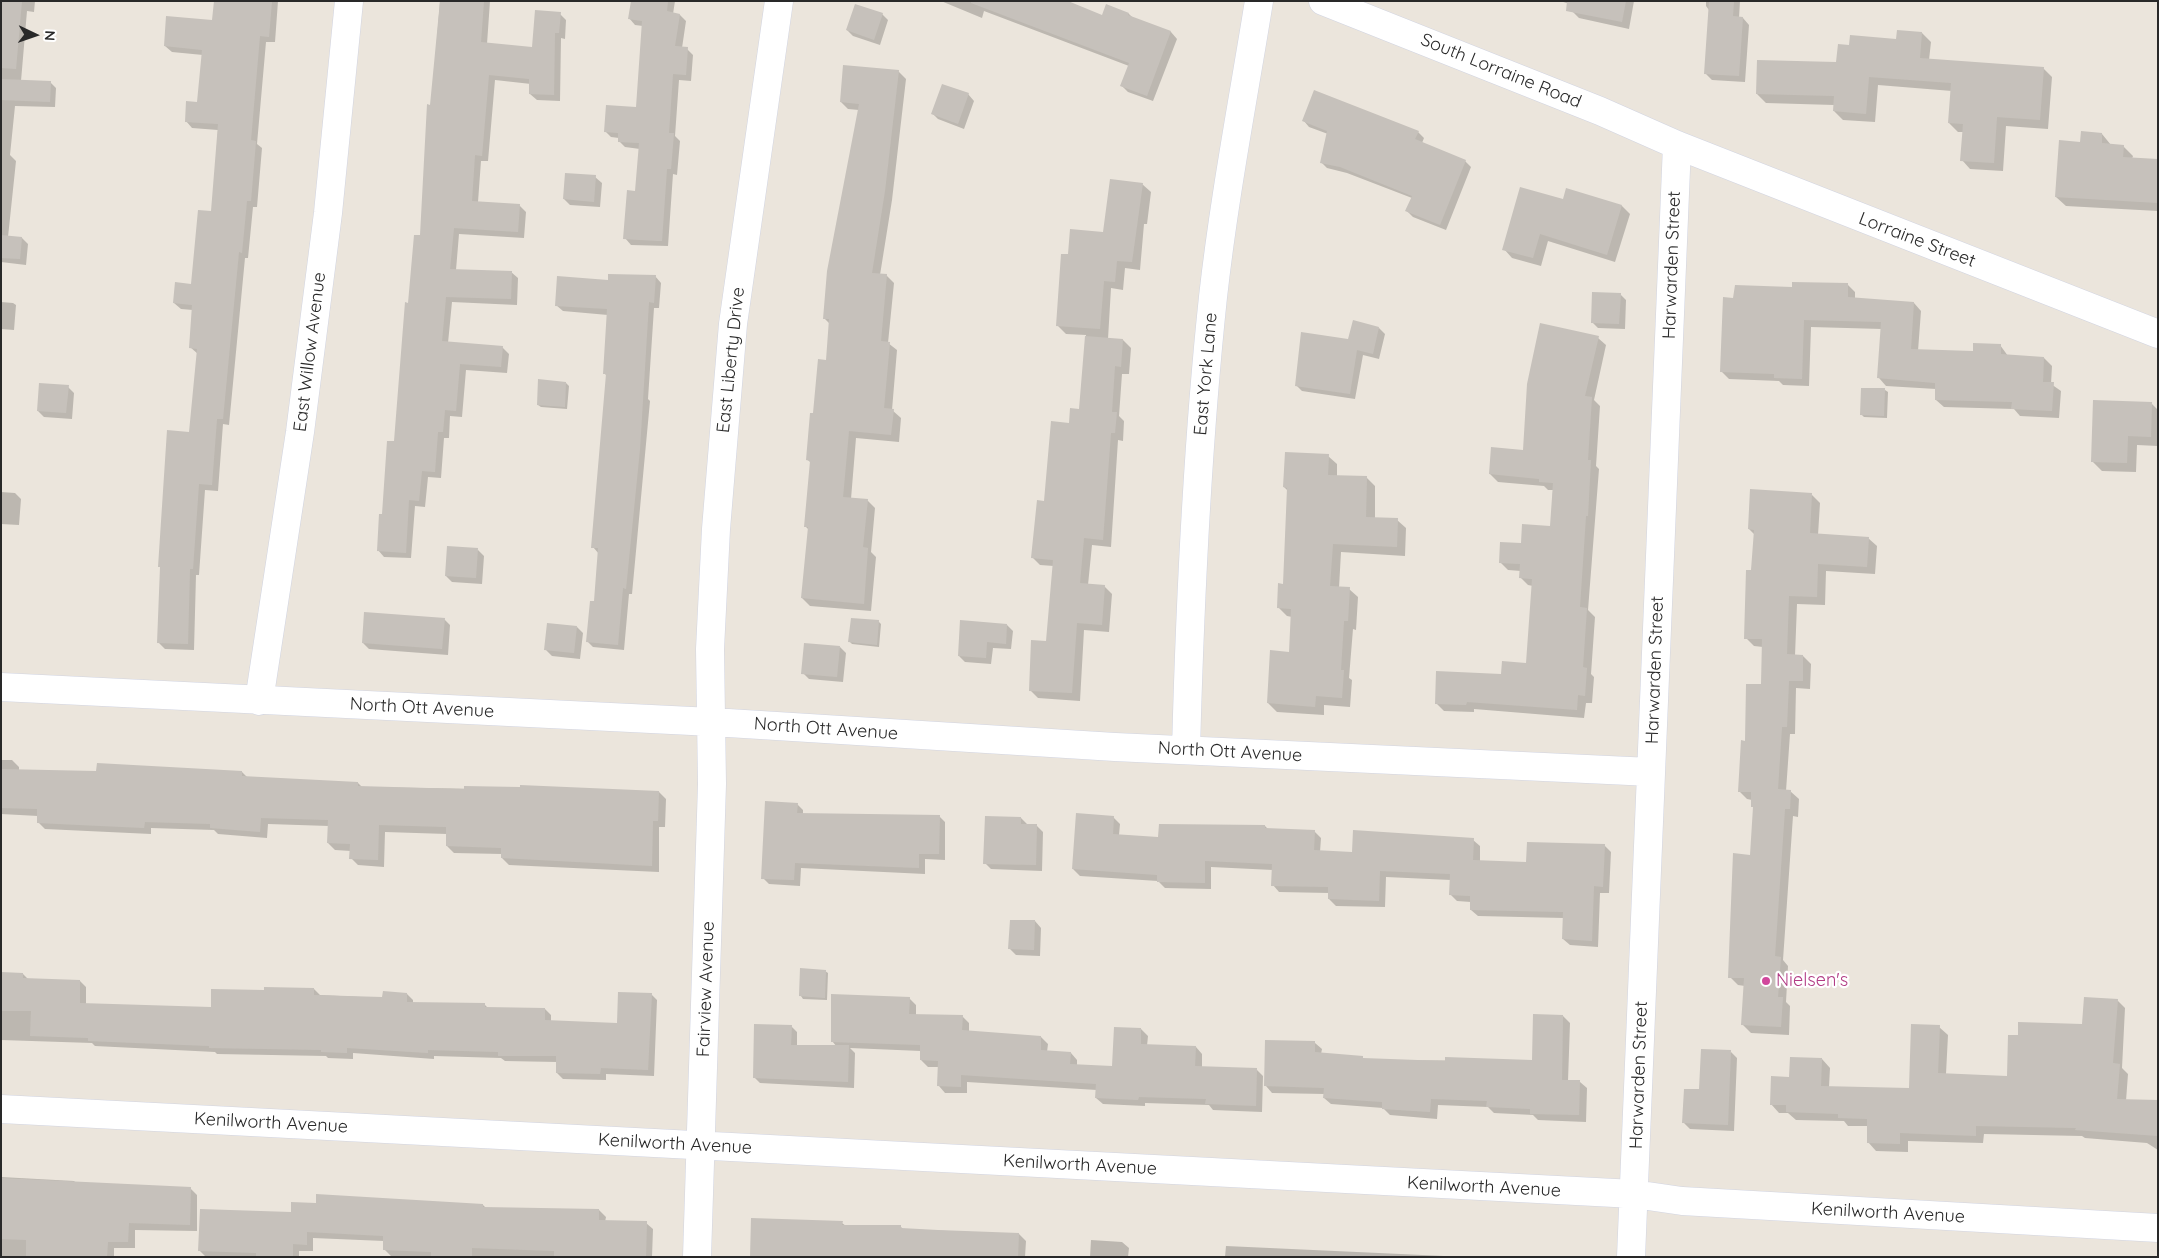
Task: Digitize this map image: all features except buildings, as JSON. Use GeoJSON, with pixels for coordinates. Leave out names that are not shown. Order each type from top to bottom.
{"type":"FeatureCollection","features":[{"type":"Feature","properties":{"kind":"street","name":"East Willow Avenue"},"geometry":{"type":"LineString","coordinates":[[259,701],[304,404],[328,212],[349,1]]}},
{"type":"Feature","properties":{"kind":"street","name":"East Liberty Drive"},"geometry":{"type":"LineString","coordinates":[[712,722],[710,649],[716,529],[727,381],[751,184],[779,1]]}},
{"type":"Feature","properties":{"kind":"street","name":"East York Lane"},"geometry":{"type":"LineString","coordinates":[[1186,750],[1192,556],[1206,367],[1225,206],[1259,1]]}},
{"type":"Feature","properties":{"kind":"street","name":"South Lorraine Road"},"geometry":{"type":"LineString","coordinates":[[1323,1],[1600,110],[1677,145]]}},
{"type":"Feature","properties":{"kind":"street","name":"Lorraine Street"},"geometry":{"type":"LineString","coordinates":[[1677,145],[2158,334]]}},
{"type":"Feature","properties":{"kind":"street","name":"Harwarden Street"},"geometry":{"type":"LineString","coordinates":[[1632,1257],[1677,145]]}},
{"type":"Feature","properties":{"kind":"street","name":"North Ott Avenue"},"geometry":{"type":"LineString","coordinates":[[1,687],[712,722],[1186,750],[1651,772]]}},
{"type":"Feature","properties":{"kind":"street","name":"Fairview Avenue"},"geometry":{"type":"LineString","coordinates":[[697,1257],[712,784],[712,722]]}},
{"type":"Feature","properties":{"kind":"street","name":"Kenilworth Avenue"},"geometry":{"type":"LineString","coordinates":[[1,1109],[1634,1194],[1682,1201],[2158,1228]]}},
{"type":"Feature","properties":{"kind":"place","name":"Nielsen's"},"geometry":{"type":"Point","coordinates":[1766,981]}}]}
